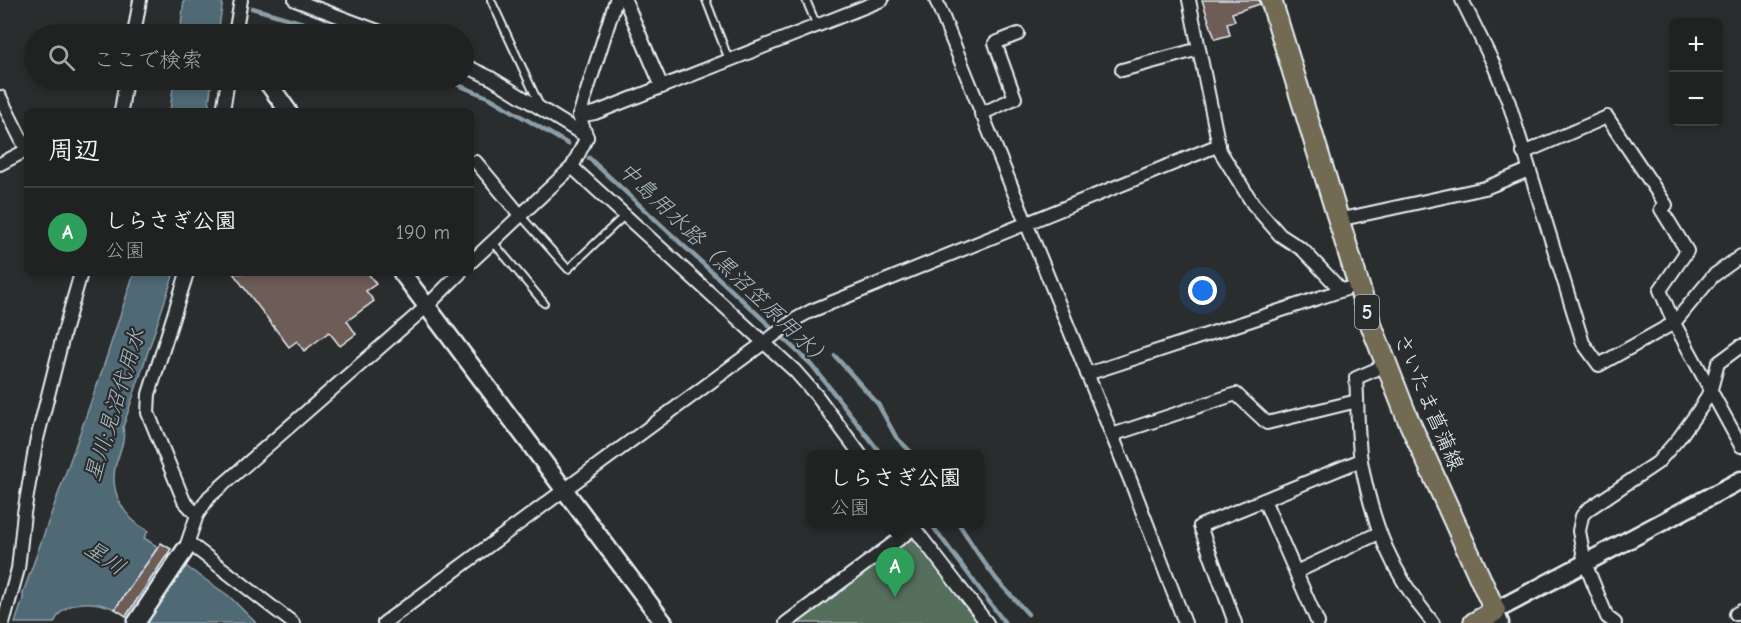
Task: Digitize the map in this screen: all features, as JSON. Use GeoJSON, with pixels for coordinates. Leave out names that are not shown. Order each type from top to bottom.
{"type":"FeatureCollection","features":[{"type":"Feature","properties":{"kind":"main road","name":"さいたま菖蒲線"},"geometry":{"type":"LineString","coordinates":[[1271,0],[1338,220],[1350,288],[1386,364],[1407,417],[1497,617]]}},
{"type":"Feature","properties":{"kind":"main road"},"geometry":{"type":"LineString","coordinates":[[1474,623],[1497,617]]}},
{"type":"Feature","properties":{"kind":"street"},"geometry":{"type":"LineString","coordinates":[[136,24],[140,0]]}},
{"type":"Feature","properties":{"kind":"street"},"geometry":{"type":"LineString","coordinates":[[236,24],[240,0]]}},
{"type":"Feature","properties":{"kind":"street"},"geometry":{"type":"LineString","coordinates":[[295,0],[359,24]]}},
{"type":"Feature","properties":{"kind":"street"},"geometry":{"type":"LineString","coordinates":[[474,259],[574,164],[586,139],[579,116],[616,0]]}},
{"type":"Feature","properties":{"kind":"street"},"geometry":{"type":"LineString","coordinates":[[625,0],[662,87]]}},
{"type":"Feature","properties":{"kind":"street"},"geometry":{"type":"LineString","coordinates":[[579,116],[595,113],[882,0]]}},
{"type":"Feature","properties":{"kind":"street"},"geometry":{"type":"LineString","coordinates":[[936,0],[1112,435],[1185,623]]}},
{"type":"Feature","properties":{"kind":"street"},"geometry":{"type":"LineString","coordinates":[[1189,0],[1220,151],[1253,204],[1280,235],[1303,250],[1350,288]]}},
{"type":"Feature","properties":{"kind":"street"},"geometry":{"type":"LineString","coordinates":[[1462,0],[1493,63],[1509,103],[1583,343],[1599,365],[1674,323],[1713,276],[1741,256]]}},
{"type":"Feature","properties":{"kind":"street"},"geometry":{"type":"LineString","coordinates":[[981,114],[1015,98],[995,43],[1018,34]]}},
{"type":"Feature","properties":{"kind":"street"},"geometry":{"type":"LineString","coordinates":[[1122,70],[1199,49]]}},
{"type":"Feature","properties":{"kind":"street"},"geometry":{"type":"LineString","coordinates":[[474,70],[491,78],[586,139]]}},
{"type":"Feature","properties":{"kind":"street"},"geometry":{"type":"LineString","coordinates":[[121,108],[124,90]]}},
{"type":"Feature","properties":{"kind":"street"},"geometry":{"type":"LineString","coordinates":[[223,108],[226,90]]}},
{"type":"Feature","properties":{"kind":"street"},"geometry":{"type":"LineString","coordinates":[[273,90],[286,108]]}},
{"type":"Feature","properties":{"kind":"street"},"geometry":{"type":"LineString","coordinates":[[0,97],[24,145]]}},
{"type":"Feature","properties":{"kind":"street"},"geometry":{"type":"LineString","coordinates":[[1523,153],[1607,117],[1666,205],[1661,210],[1688,251],[1660,290],[1674,323],[1741,446]]}},
{"type":"Feature","properties":{"kind":"street"},"geometry":{"type":"LineString","coordinates":[[384,623],[786,325],[811,311],[1219,146]]}},
{"type":"Feature","properties":{"kind":"street"},"geometry":{"type":"LineString","coordinates":[[0,164],[24,152]]}},
{"type":"Feature","properties":{"kind":"street"},"geometry":{"type":"LineString","coordinates":[[476,162],[521,216]]}},
{"type":"Feature","properties":{"kind":"street"},"geometry":{"type":"LineString","coordinates":[[574,164],[624,216],[766,341],[817,396],[857,450]]}},
{"type":"Feature","properties":{"kind":"street"},"geometry":{"type":"LineString","coordinates":[[1338,220],[1485,188],[1529,170]]}},
{"type":"Feature","properties":{"kind":"street"},"geometry":{"type":"LineString","coordinates":[[3,623],[18,569],[24,513],[36,443],[80,276]]}},
{"type":"Feature","properties":{"kind":"street"},"geometry":{"type":"LineString","coordinates":[[186,276],[147,405],[148,413],[184,501],[197,514]]}},
{"type":"Feature","properties":{"kind":"street"},"geometry":{"type":"LineString","coordinates":[[404,276],[664,623]]}},
{"type":"Feature","properties":{"kind":"street"},"geometry":{"type":"LineString","coordinates":[[136,623],[187,546],[197,514],[209,497],[426,306],[457,276]]}},
{"type":"Feature","properties":{"kind":"street"},"geometry":{"type":"LineString","coordinates":[[1087,374],[1350,288]]}},
{"type":"Feature","properties":{"kind":"street"},"geometry":{"type":"LineString","coordinates":[[1615,623],[1606,616],[1586,563],[1579,531],[1582,516],[1657,463],[1679,438],[1711,389],[1718,363],[1741,346]]}},
{"type":"Feature","properties":{"kind":"street"},"geometry":{"type":"LineString","coordinates":[[1386,364],[1356,378],[1361,460],[1379,533],[1394,568],[1411,596],[1433,623]]}},
{"type":"Feature","properties":{"kind":"street"},"geometry":{"type":"LineString","coordinates":[[1112,435],[1236,394],[1267,423],[1357,401]]}},
{"type":"Feature","properties":{"kind":"street"},"geometry":{"type":"LineString","coordinates":[[1235,623],[1200,526],[1361,460]]}},
{"type":"Feature","properties":{"kind":"street"},"geometry":{"type":"LineString","coordinates":[[1497,617],[1586,563],[1741,480]]}},
{"type":"Feature","properties":{"kind":"street"},"geometry":{"type":"LineString","coordinates":[[1264,500],[1318,623]]}},
{"type":"Feature","properties":{"kind":"street"},"geometry":{"type":"LineString","coordinates":[[786,623],[910,528]]}},
{"type":"Feature","properties":{"kind":"street"},"geometry":{"type":"LineString","coordinates":[[915,528],[987,623]]}},
{"type":"Feature","properties":{"kind":"street"},"geometry":{"type":"LineString","coordinates":[[1296,572],[1379,533]]}},
{"type":"Feature","properties":{"kind":"street"},"geometry":{"type":"LineString","coordinates":[[187,546],[293,623]]}},
{"type":"Feature","properties":{"kind":"lane"},"geometry":{"type":"LineString","coordinates":[[491,0],[542,110]]}},
{"type":"Feature","properties":{"kind":"lane"},"geometry":{"type":"LineString","coordinates":[[706,0],[729,60]]}},
{"type":"Feature","properties":{"kind":"lane"},"geometry":{"type":"LineString","coordinates":[[806,0],[817,26]]}},
{"type":"Feature","properties":{"kind":"lane"},"geometry":{"type":"LineString","coordinates":[[521,216],[568,269],[624,216]]}},
{"type":"Feature","properties":{"kind":"lane"},"geometry":{"type":"LineString","coordinates":[[492,241],[544,303]]}},
{"type":"Feature","properties":{"kind":"green space"},"geometry":{"type":"Polygon","coordinates":[[[911,538],[916,540],[979,623],[794,623],[911,538]]]}},
{"type":"Feature","properties":{"kind":"water"},"geometry":{"type":"Polygon","coordinates":[[[184,0],[223,0],[219,24],[181,24],[184,0]]]}},
{"type":"Feature","properties":{"kind":"water"},"geometry":{"type":"Polygon","coordinates":[[[173,90],[211,90],[208,108],[170,108],[173,90]]]}},
{"type":"Feature","properties":{"kind":"water"},"geometry":{"type":"Polygon","coordinates":[[[133,276],[173,276],[123,427],[123,443],[114,478],[117,496],[126,513],[148,531],[144,538],[158,547],[115,609],[98,604],[80,603],[65,609],[54,623],[15,623],[23,593],[102,371],[133,276]]]}},
{"type":"Feature","properties":{"kind":"water"},"geometry":{"type":"Polygon","coordinates":[[[168,554],[229,596],[256,623],[136,623],[126,616],[168,554]]]}},
{"type":"Feature","properties":{"kind":"building"},"geometry":{"type":"Polygon","coordinates":[[[1202,0],[1259,0],[1260,4],[1232,13],[1235,21],[1227,23],[1230,35],[1215,39],[1202,0]]]}},
{"type":"Feature","properties":{"kind":"building"},"geometry":{"type":"Polygon","coordinates":[[[235,276],[370,276],[376,284],[366,291],[374,301],[347,321],[356,334],[340,346],[329,332],[304,351],[297,341],[289,347],[235,276]]]}},
{"type":"Feature","properties":{"kind":"building"},"geometry":{"type":"Polygon","coordinates":[[[161,543],[171,549],[126,616],[115,609],[161,543]]]}},
{"type":"Feature","properties":{"kind":"waterway","name":"中島用水路（黒沼笠原用水）"},"geometry":{"type":"LineString","coordinates":[[252,8],[306,24]]}},
{"type":"Feature","properties":{"kind":"waterway","name":"中島用水路（黒沼笠原用水）"},"geometry":{"type":"LineString","coordinates":[[470,90],[490,98],[568,144]]}},
{"type":"Feature","properties":{"kind":"waterway","name":"中島用水路（黒沼笠原用水）"},"geometry":{"type":"LineString","coordinates":[[589,158],[812,365],[878,450]]}},
{"type":"Feature","properties":{"kind":"waterway"},"geometry":{"type":"LineString","coordinates":[[835,356],[878,404],[896,437],[909,450]]}},
{"type":"Feature","properties":{"kind":"waterway","name":"中島用水路（黒沼笠原用水）"},"geometry":{"type":"LineString","coordinates":[[934,528],[1005,623]]}},
{"type":"Feature","properties":{"kind":"waterway"},"geometry":{"type":"LineString","coordinates":[[962,528],[997,580],[1028,614]]}},
{"type":"Feature","properties":{"kind":"place","name":"しらさぎ公園"},"geometry":{"type":"Point","coordinates":[895,597]}},
{"type":"Feature","properties":{"kind":"water label","name":"星川;見沼代用水"},"geometry":{"type":"Point","coordinates":[115,405]}},
{"type":"Feature","properties":{"kind":"water label","name":"星川"},"geometry":{"type":"Point","coordinates":[105,558]}}]}
